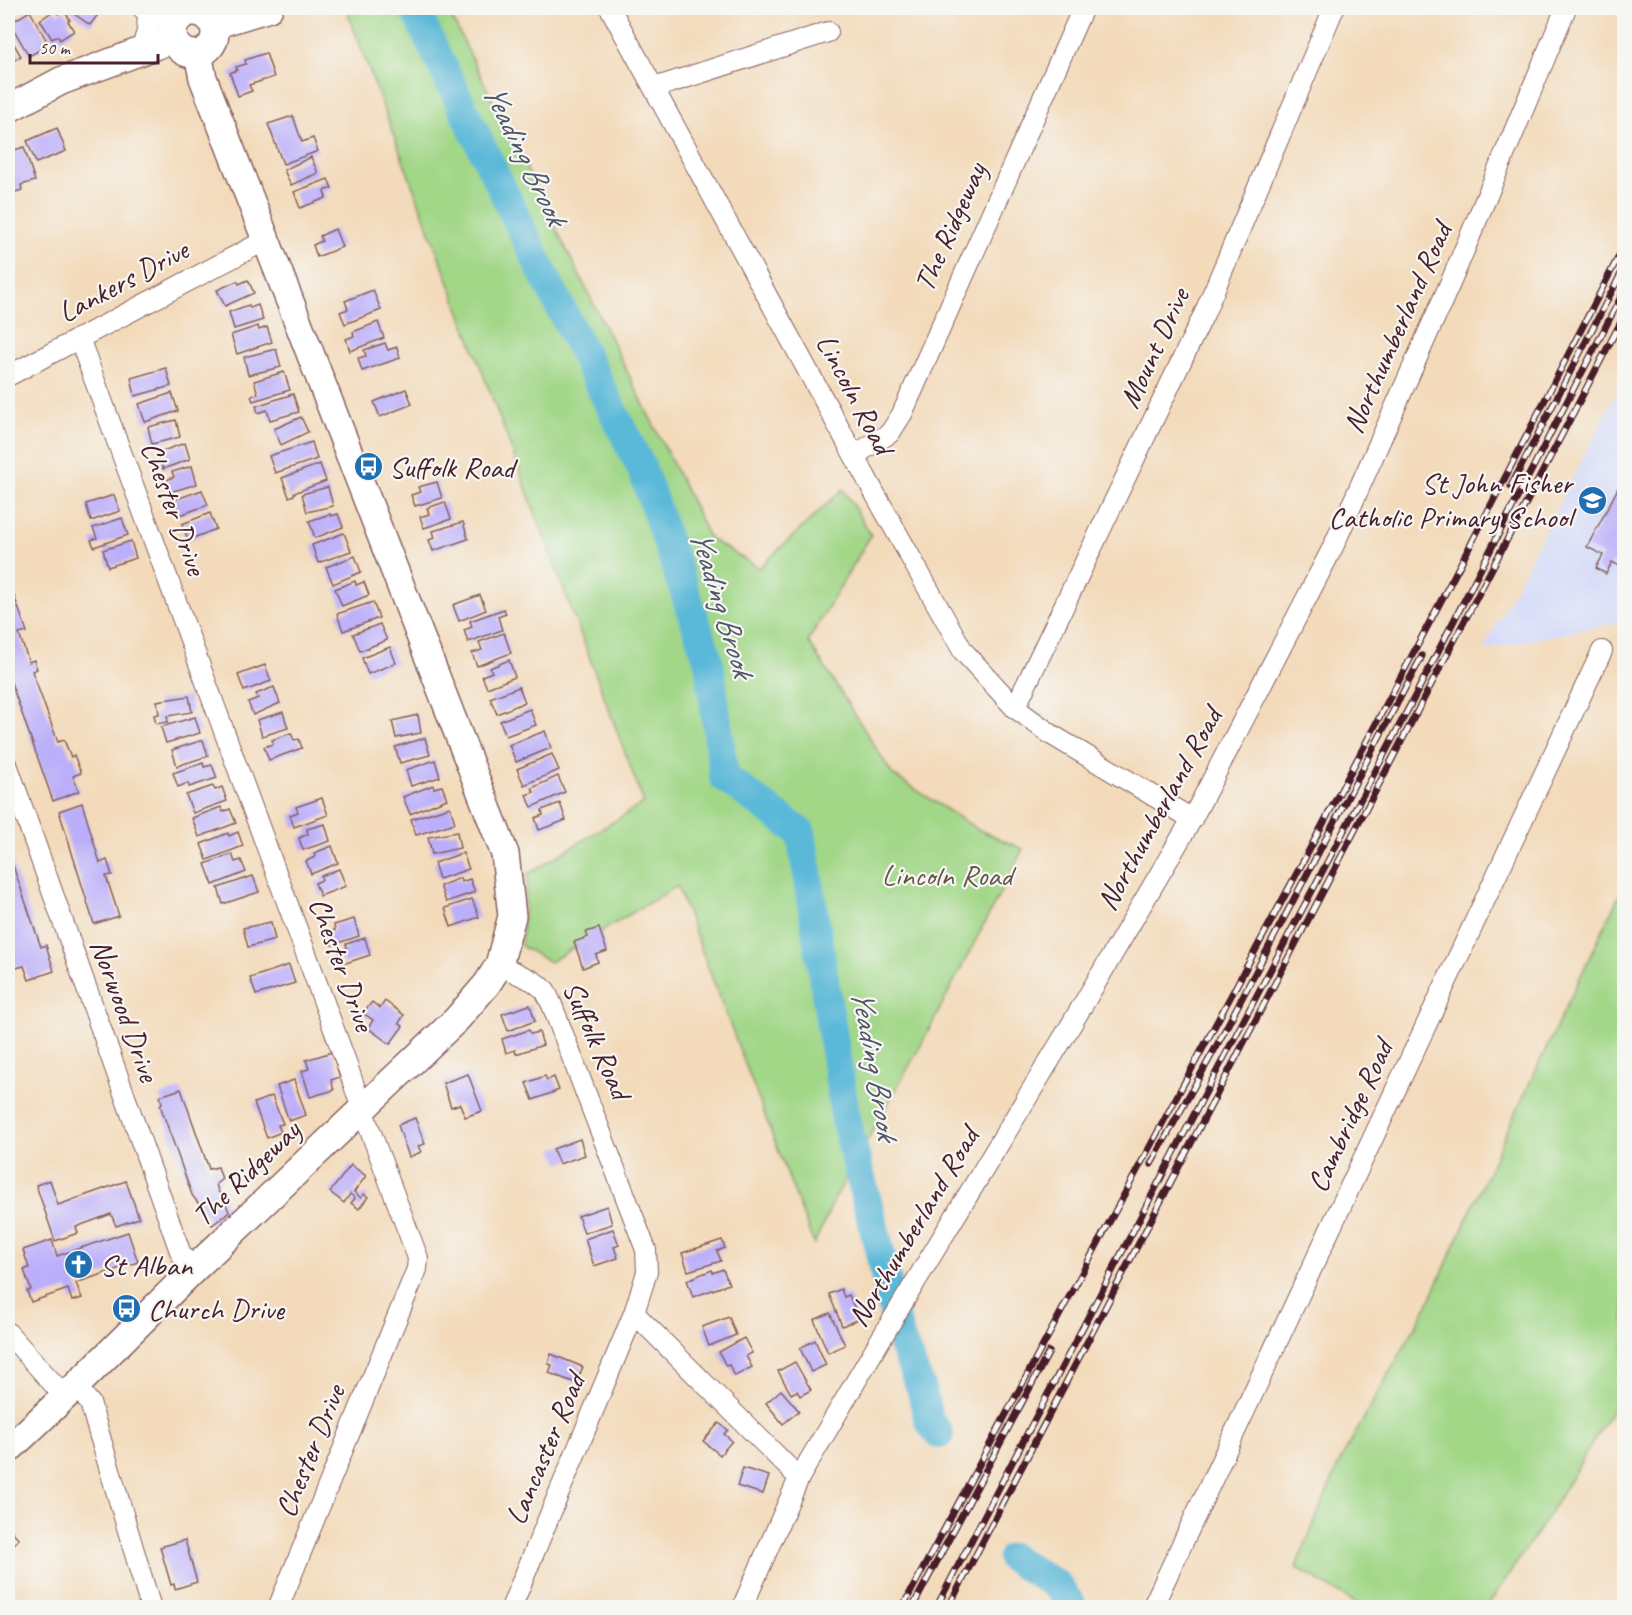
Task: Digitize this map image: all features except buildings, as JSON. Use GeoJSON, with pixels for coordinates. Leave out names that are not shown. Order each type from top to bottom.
{"type":"FeatureCollection","features":[{"type":"Feature","properties":{"kind":"street","name":"Lincoln Road"},"geometry":{"type":"LineString","coordinates":[[610,8],[963,651],[1015,708],[1052,735],[1192,819]]}},
{"type":"Feature","properties":{"kind":"street","name":"The Ridgeway"},"geometry":{"type":"LineString","coordinates":[[855,455],[890,433],[902,414],[1083,8]]}},
{"type":"Feature","properties":{"kind":"street","name":"Mount Drive"},"geometry":{"type":"LineString","coordinates":[[1015,708],[1204,314],[1334,8]]}},
{"type":"Feature","properties":{"kind":"street","name":"Northumberland Road"},"geometry":{"type":"LineString","coordinates":[[742,1608],[799,1478],[1192,819],[1333,547],[1452,279],[1566,8]]}},
{"type":"Feature","properties":{"kind":"street"},"geometry":{"type":"LineString","coordinates":[[8,109],[61,81],[141,51],[173,34],[176,20],[182,15],[192,12],[209,16],[259,9]]}},
{"type":"Feature","properties":{"kind":"street"},"geometry":{"type":"LineString","coordinates":[[145,10],[173,34],[183,51],[190,54],[207,51],[214,43],[216,34],[209,16]]}},
{"type":"Feature","properties":{"kind":"street"},"geometry":{"type":"LineString","coordinates":[[141,51],[147,32],[145,10]]}},
{"type":"Feature","properties":{"kind":"street"},"geometry":{"type":"LineString","coordinates":[[654,88],[828,32]]}},
{"type":"Feature","properties":{"kind":"street"},"geometry":{"type":"LineString","coordinates":[[198,54],[203,78],[505,854],[512,916],[499,965]]}},
{"type":"Feature","properties":{"kind":"street","name":"Lankers Drive"},"geometry":{"type":"LineString","coordinates":[[8,376],[267,240]]}},
{"type":"Feature","properties":{"kind":"street","name":"Chester Drive"},"geometry":{"type":"LineString","coordinates":[[79,338],[418,1258],[417,1269],[278,1608]]}},
{"type":"Feature","properties":{"kind":"street","name":"Cambridge Road"},"geometry":{"type":"LineString","coordinates":[[1152,1608],[1602,651]]}},
{"type":"Feature","properties":{"kind":"street","name":"Norwood Drive"},"geometry":{"type":"LineString","coordinates":[[8,767],[181,1254],[194,1269]]}},
{"type":"Feature","properties":{"kind":"street","name":"The Ridgeway"},"geometry":{"type":"LineString","coordinates":[[8,1450],[457,1018],[487,984],[499,965]]}},
{"type":"Feature","properties":{"kind":"street","name":"Suffolk Road"},"geometry":{"type":"LineString","coordinates":[[499,965],[533,981],[545,990],[557,1016],[646,1250],[647,1272],[634,1313]]}},
{"type":"Feature","properties":{"kind":"street"},"geometry":{"type":"LineString","coordinates":[[634,1313],[799,1478]]}},
{"type":"Feature","properties":{"kind":"street","name":"Lancaster Road"},"geometry":{"type":"LineString","coordinates":[[511,1608],[634,1313]]}},
{"type":"Feature","properties":{"kind":"street"},"geometry":{"type":"LineString","coordinates":[[8,1333],[71,1391],[90,1403],[151,1608]]}},
{"type":"Feature","properties":{"kind":"shaded area","name":"St John Fisher Catholic Primary School"},"geometry":{"type":"Polygon","coordinates":[[[1624,379],[1624,621],[1483,650],[1624,379]]]}},
{"type":"Feature","properties":{"kind":"green space"},"geometry":{"type":"Polygon","coordinates":[[[346,8],[447,8],[710,539],[759,568],[843,489],[871,535],[808,641],[893,775],[977,829],[1023,849],[921,1045],[834,1200],[814,1244],[677,886],[550,962],[521,946],[528,874],[644,803],[346,8]]]}},
{"type":"Feature","properties":{"kind":"green space"},"geometry":{"type":"Polygon","coordinates":[[[1624,885],[1624,1390],[1550,1513],[1487,1607],[1362,1607],[1296,1567],[1340,1461],[1428,1304],[1506,1133],[1624,885]]]}},
{"type":"Feature","properties":{"kind":"waterway","name":"Yeading Brook"},"geometry":{"type":"LineString","coordinates":[[412,8],[642,469],[709,662],[724,777],[801,833],[846,1121],[900,1338],[921,1388],[929,1421],[939,1434]]}},
{"type":"Feature","properties":{"kind":"waterway","name":"Yeading Brook"},"geometry":{"type":"LineString","coordinates":[[1012,1558],[1058,1586],[1073,1608]]}},
{"type":"Feature","properties":{"kind":"railway"},"geometry":{"type":"LineString","coordinates":[[902,1608],[1305,858],[1471,544],[1624,246]]}},
{"type":"Feature","properties":{"kind":"railway"},"geometry":{"type":"LineString","coordinates":[[1511,486],[1624,268]]}},
{"type":"Feature","properties":{"kind":"railway"},"geometry":{"type":"LineString","coordinates":[[936,1608],[1415,696],[1624,291]]}},
{"type":"Feature","properties":{"kind":"railway"},"geometry":{"type":"LineString","coordinates":[[948,1608],[1624,316]]}},
{"type":"Feature","properties":{"kind":"railway"},"geometry":{"type":"LineString","coordinates":[[1151,1164],[1216,1047],[1422,656]]}},
{"type":"Feature","properties":{"kind":"railway"},"geometry":{"type":"LineString","coordinates":[[912,1608],[1049,1352]]}},
{"type":"Feature","properties":{"kind":"place","name":"Suffolk Road"},"geometry":{"type":"Point","coordinates":[368,467]}},
{"type":"Feature","properties":{"kind":"place","name":"St John Fisher Catholic Primary School"},"geometry":{"type":"Point","coordinates":[1593,500]}},
{"type":"Feature","properties":{"kind":"place","name":"St Alban"},"geometry":{"type":"Point","coordinates":[79,1265]}},
{"type":"Feature","properties":{"kind":"place","name":"Church Drive"},"geometry":{"type":"Point","coordinates":[127,1309]}}]}
